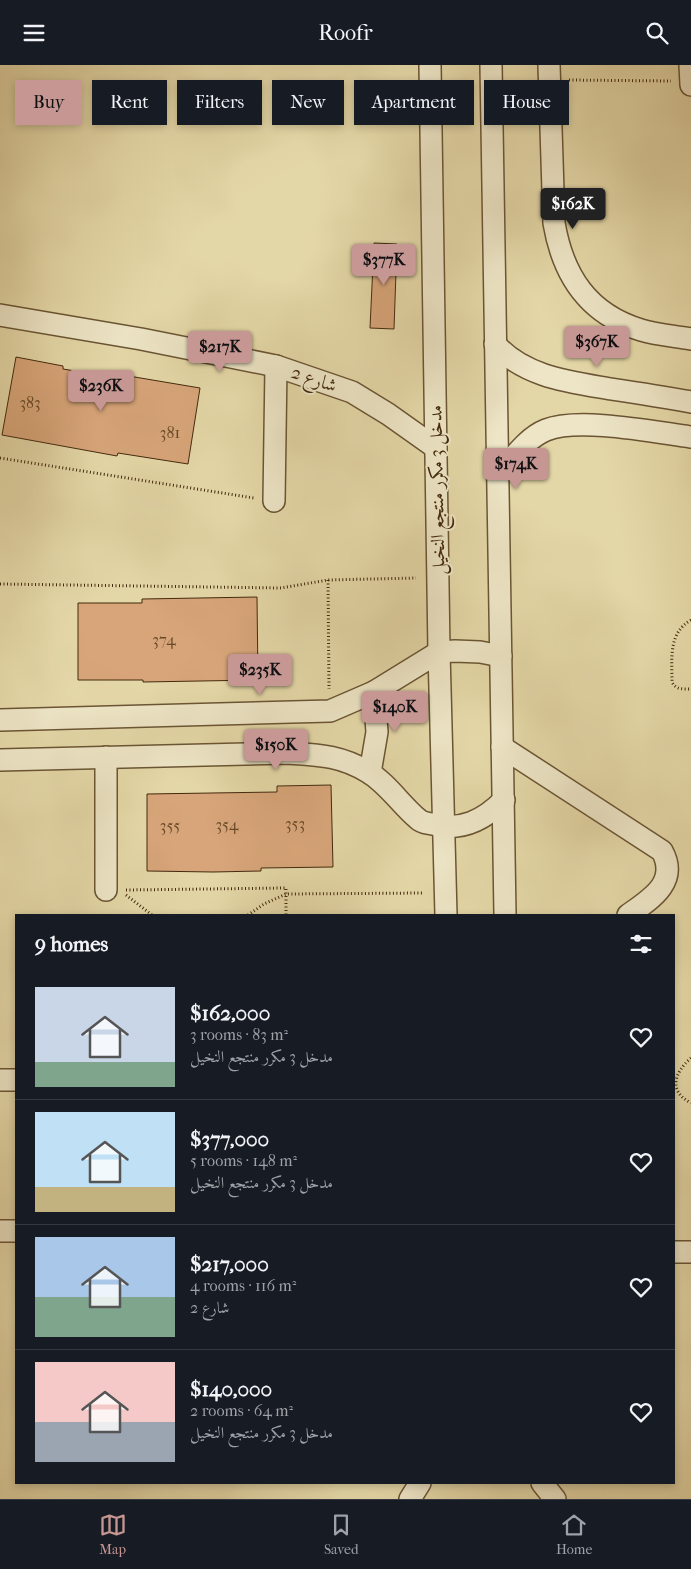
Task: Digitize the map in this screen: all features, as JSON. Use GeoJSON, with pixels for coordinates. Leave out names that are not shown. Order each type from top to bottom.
{"type":"FeatureCollection","features":[{"type":"Feature","properties":{"kind":"street","name":"مدخل 3 مكرر منتجع النخيل"},"geometry":{"type":"LineString","coordinates":[[430,65],[442,827],[446,914]]}},
{"type":"Feature","properties":{"kind":"street"},"geometry":{"type":"LineString","coordinates":[[491,65],[505,914]]}},
{"type":"Feature","properties":{"kind":"street"},"geometry":{"type":"LineString","coordinates":[[690,65],[691,83]]}},
{"type":"Feature","properties":{"kind":"street"},"geometry":{"type":"LineString","coordinates":[[549,72],[554,223],[558,248],[568,272],[579,290],[596,306],[619,322],[643,331],[691,339]]}},
{"type":"Feature","properties":{"kind":"street","name":"شارع 2"},"geometry":{"type":"LineString","coordinates":[[0,315],[141,339],[276,366],[352,392],[436,447]]}},
{"type":"Feature","properties":{"kind":"street"},"geometry":{"type":"LineString","coordinates":[[495,344],[502,352],[515,361],[542,375],[563,381],[691,402]]}},
{"type":"Feature","properties":{"kind":"street"},"geometry":{"type":"LineString","coordinates":[[274,501],[276,366]]}},
{"type":"Feature","properties":{"kind":"street"},"geometry":{"type":"LineString","coordinates":[[498,475],[529,441],[545,431],[564,425],[583,424],[691,437]]}},
{"type":"Feature","properties":{"kind":"street"},"geometry":{"type":"LineString","coordinates":[[0,720],[330,711],[374,692],[439,652],[480,652],[501,656]]}},
{"type":"Feature","properties":{"kind":"street"},"geometry":{"type":"LineString","coordinates":[[370,773],[377,732],[374,692]]}},
{"type":"Feature","properties":{"kind":"street"},"geometry":{"type":"LineString","coordinates":[[502,747],[662,851],[667,860],[668,870],[663,885],[654,896],[629,914]]}},
{"type":"Feature","properties":{"kind":"street"},"geometry":{"type":"LineString","coordinates":[[0,760],[286,753],[329,755],[346,760],[370,773],[420,821],[442,827],[460,826],[477,821],[492,812],[504,800]]}},
{"type":"Feature","properties":{"kind":"street"},"geometry":{"type":"LineString","coordinates":[[106,757],[106,891]]}},
{"type":"Feature","properties":{"kind":"street"},"geometry":{"type":"LineString","coordinates":[[0,1080],[15,1080]]}},
{"type":"Feature","properties":{"kind":"street"},"geometry":{"type":"LineString","coordinates":[[0,1231],[15,1231]]}},
{"type":"Feature","properties":{"kind":"street"},"geometry":{"type":"LineString","coordinates":[[675,1252],[691,1252]]}},
{"type":"Feature","properties":{"kind":"street"},"geometry":{"type":"LineString","coordinates":[[410,1499],[419,1484]]}},
{"type":"Feature","properties":{"kind":"street"},"geometry":{"type":"LineString","coordinates":[[543,1484],[555,1499]]}},
{"type":"Feature","properties":{"kind":"path"},"geometry":{"type":"LineString","coordinates":[[549,72],[691,83]]}},
{"type":"Feature","properties":{"kind":"path"},"geometry":{"type":"LineString","coordinates":[[0,458],[274,501]]}},
{"type":"Feature","properties":{"kind":"path"},"geometry":{"type":"LineString","coordinates":[[0,584],[281,588],[328,580],[439,578]]}},
{"type":"Feature","properties":{"kind":"path"},"geometry":{"type":"LineString","coordinates":[[328,580],[330,711]]}},
{"type":"Feature","properties":{"kind":"path"},"geometry":{"type":"LineString","coordinates":[[691,620],[684,624],[676,635],[672,649],[672,682],[674,687],[691,689]]}},
{"type":"Feature","properties":{"kind":"path"},"geometry":{"type":"LineString","coordinates":[[151,914],[119,890],[286,888],[286,914]]}},
{"type":"Feature","properties":{"kind":"path"},"geometry":{"type":"LineString","coordinates":[[249,914],[264,904],[286,894],[446,892]]}},
{"type":"Feature","properties":{"kind":"path"},"geometry":{"type":"LineString","coordinates":[[691,1058],[677,1072],[675,1086],[682,1098],[691,1103]]}},
{"type":"Feature","properties":{"kind":"building"},"geometry":{"type":"Polygon","coordinates":[[[374,243],[397,244],[394,329],[370,328],[374,243]]]}},
{"type":"Feature","properties":{"kind":"building"},"geometry":{"type":"Polygon","coordinates":[[[16,357],[63,366],[63,369],[99,375],[99,371],[200,388],[188,464],[118,453],[117,456],[2,435],[16,357]]]}},
{"type":"Feature","properties":{"kind":"building"},"geometry":{"type":"Polygon","coordinates":[[[257,597],[258,680],[143,682],[143,680],[78,680],[78,603],[142,603],[142,599],[257,597]]]}},
{"type":"Feature","properties":{"kind":"building"},"geometry":{"type":"Polygon","coordinates":[[[331,785],[333,867],[261,868],[261,871],[147,871],[147,794],[277,792],[277,786],[331,785]]]}}]}
